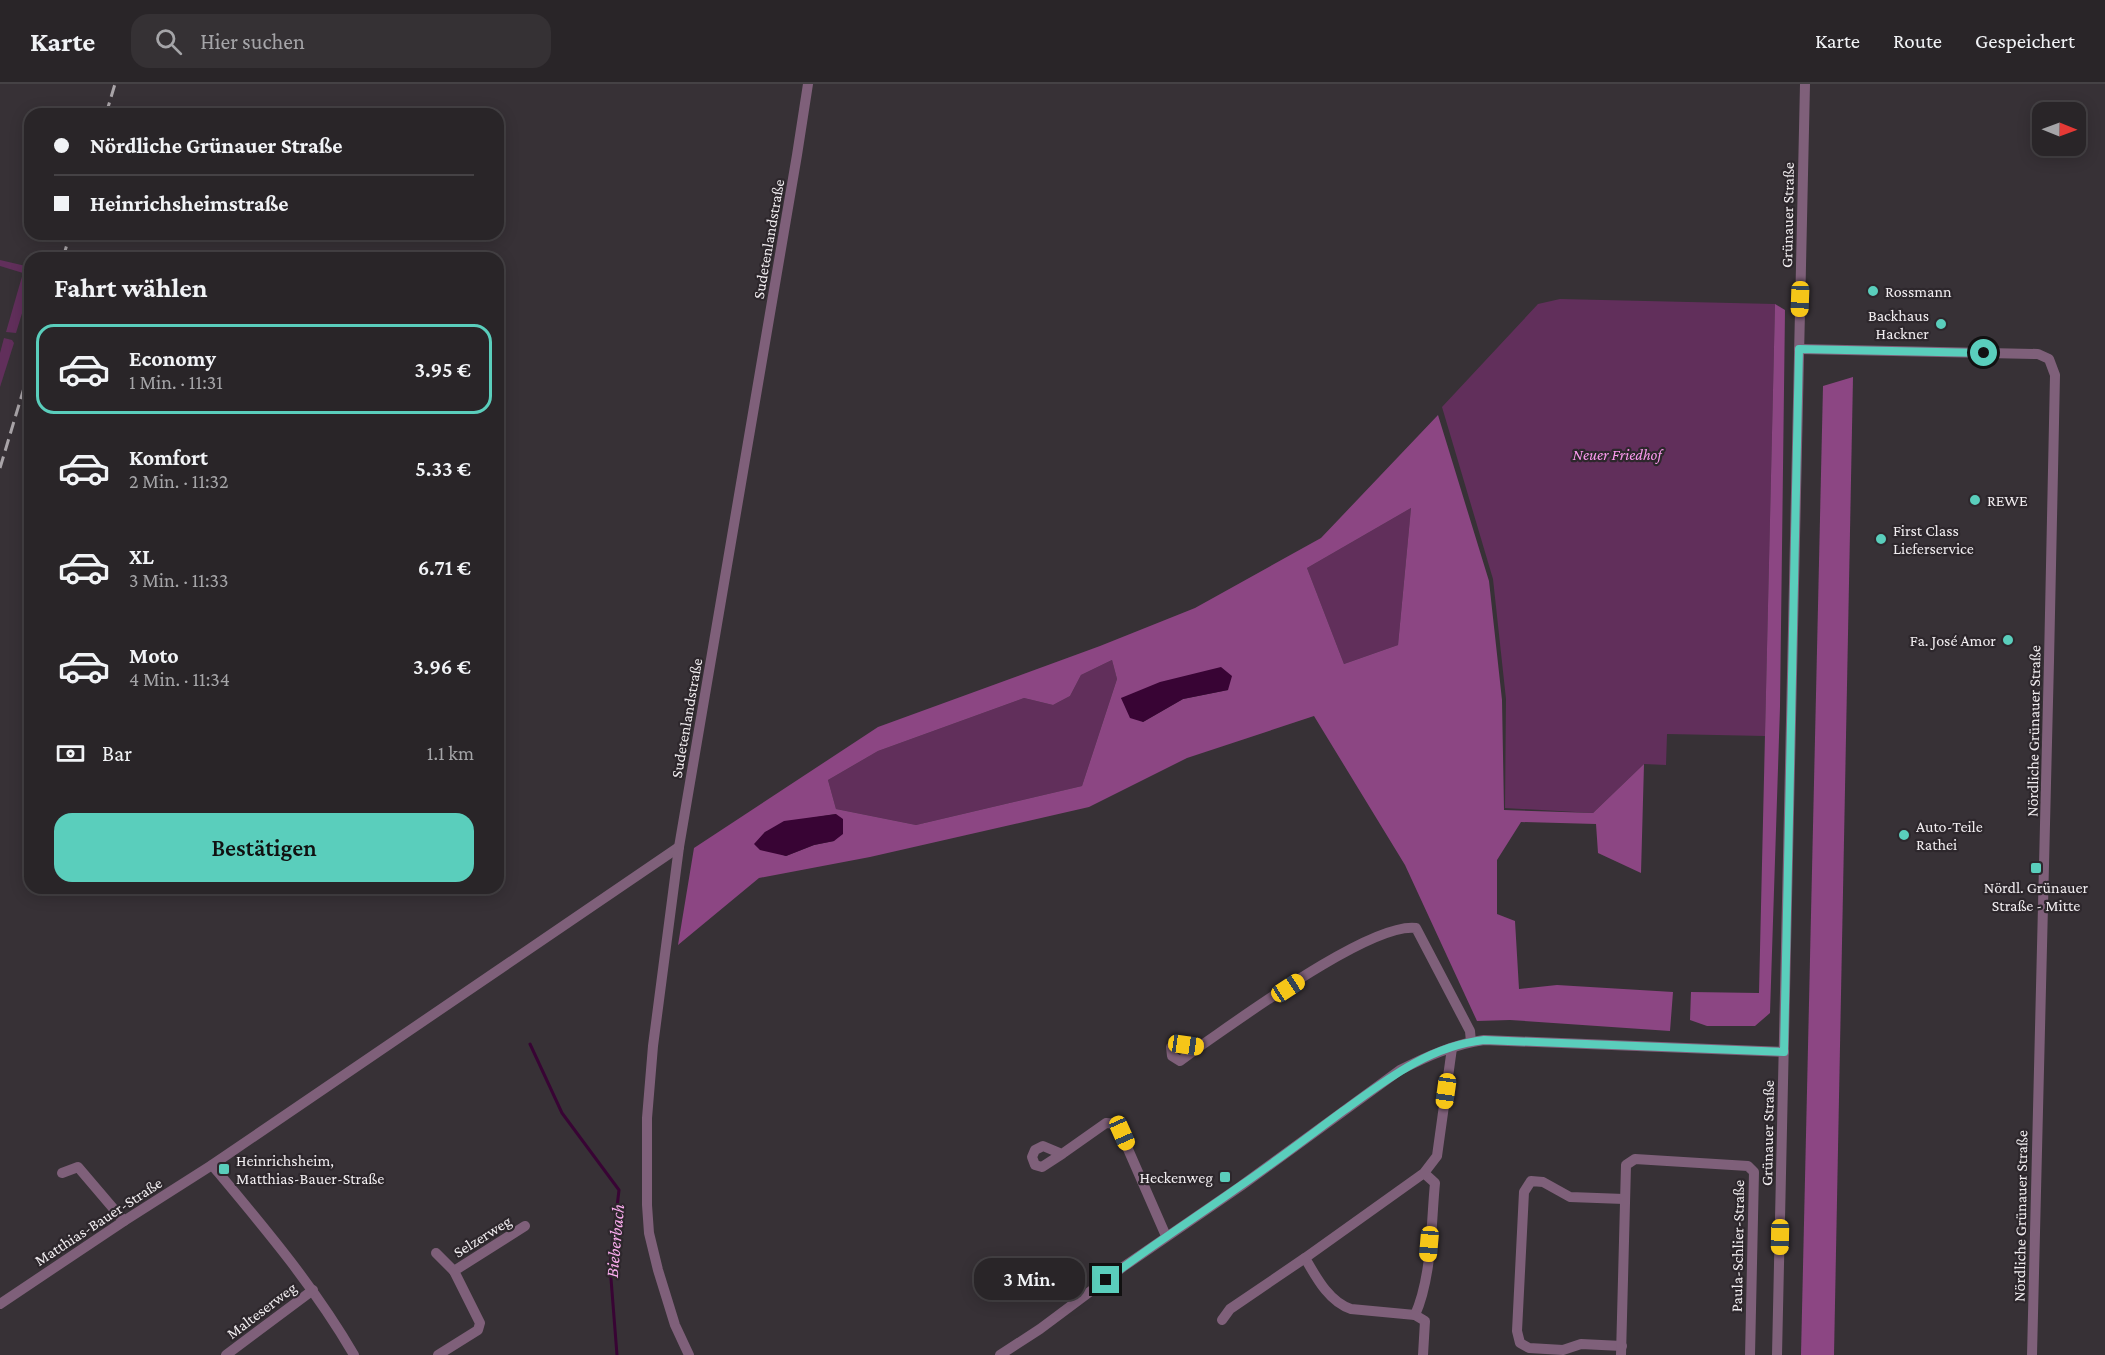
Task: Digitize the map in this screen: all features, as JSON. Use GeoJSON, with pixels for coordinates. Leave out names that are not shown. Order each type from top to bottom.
{"type":"FeatureCollection","features":[{"type":"Feature","properties":{"kind":"street","name":"Sudetenlandstraße"},"geometry":{"type":"LineString","coordinates":[[689,1355],[675,1325],[649,1233],[647,1118],[653,1046],[679,847],[808,84]]}},
{"type":"Feature","properties":{"kind":"street","name":"Grünauer Straße"},"geometry":{"type":"LineString","coordinates":[[1777,1355],[1805,84]]}},
{"type":"Feature","properties":{"kind":"street","name":"Nördliche Grünauer Straße"},"geometry":{"type":"LineString","coordinates":[[1799,349],[2038,354],[2049,359],[2055,375],[2032,1355]]}},
{"type":"Feature","properties":{"kind":"street","name":"Matthias-Bauer-Straße"},"geometry":{"type":"LineString","coordinates":[[0,1304],[213,1165],[679,847]]}},
{"type":"Feature","properties":{"kind":"street"},"geometry":{"type":"LineString","coordinates":[[1199,1047],[1323,964],[1373,938],[1408,927],[1416,928],[1470,1031],[1471,1042]]}},
{"type":"Feature","properties":{"kind":"street"},"geometry":{"type":"LineString","coordinates":[[1000,1355],[1068,1310],[1166,1236],[1241,1186],[1400,1070],[1424,1058],[1471,1042],[1484,1040],[1784,1052]]}},
{"type":"Feature","properties":{"kind":"street"},"geometry":{"type":"LineString","coordinates":[[1222,1320],[1230,1309],[1424,1173],[1437,1156],[1452,1048]]}},
{"type":"Feature","properties":{"kind":"street"},"geometry":{"type":"LineString","coordinates":[[1062,1154],[1106,1124],[1118,1124],[1166,1236]]}},
{"type":"Feature","properties":{"kind":"street","name":"Paula-Schlier-Straße"},"geometry":{"type":"LineString","coordinates":[[1621,1350],[1626,1165],[1635,1159],[1748,1166],[1754,1172],[1750,1355]]}},
{"type":"Feature","properties":{"kind":"street"},"geometry":{"type":"LineString","coordinates":[[213,1165],[281,1247],[313,1290],[354,1355]]}},
{"type":"Feature","properties":{"kind":"street"},"geometry":{"type":"LineString","coordinates":[[62,1173],[78,1167],[124,1221]]}},
{"type":"Feature","properties":{"kind":"street"},"geometry":{"type":"LineString","coordinates":[[1415,1315],[1427,1265],[1435,1183],[1424,1173]]}},
{"type":"Feature","properties":{"kind":"street"},"geometry":{"type":"LineString","coordinates":[[1621,1350],[1581,1344],[1563,1350],[1529,1348],[1520,1344],[1517,1330],[1524,1192],[1531,1181],[1543,1182],[1570,1197],[1624,1199]]}},
{"type":"Feature","properties":{"kind":"street","name":"Selzerweg"},"geometry":{"type":"LineString","coordinates":[[454,1271],[525,1226]]}},
{"type":"Feature","properties":{"kind":"street","name":"Selzerweg"},"geometry":{"type":"LineString","coordinates":[[436,1252],[454,1271],[480,1323],[478,1330],[438,1355]]}},
{"type":"Feature","properties":{"kind":"street"},"geometry":{"type":"LineString","coordinates":[[1305,1258],[1318,1279],[1342,1306],[1415,1315],[1425,1321],[1423,1355]]}},
{"type":"Feature","properties":{"kind":"street","name":"Malteserweg"},"geometry":{"type":"LineString","coordinates":[[226,1355],[313,1290]]}},
{"type":"Feature","properties":{"kind":"green space"},"geometry":{"type":"Polygon","coordinates":[[[0,260],[24,266],[24,307],[16,333],[6,332],[23,273],[0,266],[0,260]]]}},
{"type":"Feature","properties":{"kind":"green space","name":"Neuer Friedhof"},"geometry":{"type":"Polygon","coordinates":[[[1560,299],[1775,304],[1765,736],[1667,734],[1666,765],[1644,764],[1593,813],[1505,808],[1506,699],[1493,579],[1442,407],[1538,304],[1560,299]]]}},
{"type":"Feature","properties":{"kind":"green space"},"geometry":{"type":"Polygon","coordinates":[[[4,338],[14,343],[0,387],[0,353],[4,338]]]}},
{"type":"Feature","properties":{"kind":"green space"},"geometry":{"type":"Polygon","coordinates":[[[1411,508],[1398,645],[1344,664],[1307,568],[1411,508]]]}},
{"type":"Feature","properties":{"kind":"green space"},"geometry":{"type":"Polygon","coordinates":[[[1112,660],[1117,679],[1082,786],[916,825],[836,809],[828,780],[878,751],[1024,698],[1053,705],[1070,696],[1081,675],[1112,660]]]}},
{"type":"Feature","properties":{"kind":"shaded area"},"geometry":{"type":"Polygon","coordinates":[[[1775,304],[1785,310],[1780,707],[1770,1013],[1755,1026],[1707,1026],[1690,1020],[1691,992],[1759,993],[1775,304]]]}},
{"type":"Feature","properties":{"kind":"shaded area"},"geometry":{"type":"Polygon","coordinates":[[[1853,377],[1834,1355],[1801,1355],[1823,386],[1853,377]]]}},
{"type":"Feature","properties":{"kind":"shaded area"},"geometry":{"type":"Polygon","coordinates":[[[1438,415],[1489,581],[1502,700],[1504,810],[1593,813],[1644,764],[1641,873],[1598,853],[1596,824],[1521,822],[1497,860],[1497,914],[1515,921],[1519,989],[1557,985],[1673,992],[1670,1031],[1510,1020],[1477,1021],[1405,865],[1314,716],[1187,758],[1089,807],[870,857],[759,878],[678,945],[694,848],[878,727],[1100,646],[1195,608],[1321,538],[1438,415]],[[1411,508],[1307,568],[1344,664],[1398,645],[1411,508]],[[1112,660],[1081,675],[1070,696],[1053,705],[1024,698],[878,751],[828,780],[836,809],[916,825],[1082,786],[1117,679],[1112,660]],[[1228,690],[1121,698],[1143,722],[1183,699],[1228,690]],[[836,814],[811,818],[765,832],[755,844],[786,856],[814,845],[834,841],[836,814]]]}},
{"type":"Feature","properties":{"kind":"shaded area"},"geometry":{"type":"Polygon","coordinates":[[[1221,667],[1232,676],[1228,690],[1183,699],[1143,722],[1130,718],[1121,698],[1160,682],[1221,667]]]}},
{"type":"Feature","properties":{"kind":"shaded area"},"geometry":{"type":"Polygon","coordinates":[[[836,814],[843,819],[843,834],[834,841],[814,845],[786,856],[760,850],[754,844],[765,832],[784,821],[836,814]]]}},
{"type":"Feature","properties":{"kind":"waterway","name":"Bieberbach"},"geometry":{"type":"LineString","coordinates":[[530,1044],[562,1113],[619,1190],[610,1266],[617,1355]]}},
{"type":"Feature","properties":{"kind":"railway"},"geometry":{"type":"LineString","coordinates":[[108,108],[115,84]]}},
{"type":"Feature","properties":{"kind":"railway"},"geometry":{"type":"LineString","coordinates":[[65,252],[68,240]]}},
{"type":"Feature","properties":{"kind":"railway"},"geometry":{"type":"LineString","coordinates":[[0,468],[24,388]]}},
{"type":"Feature","properties":{"kind":"place","name":"Rossmann"},"geometry":{"type":"Point","coordinates":[1873,291]}},
{"type":"Feature","properties":{"kind":"place","name":"Backhaus Hackner"},"geometry":{"type":"Point","coordinates":[1941,324]}},
{"type":"Feature","properties":{"kind":"place","name":"REWE"},"geometry":{"type":"Point","coordinates":[1975,500]}},
{"type":"Feature","properties":{"kind":"place","name":"First Class Lieferservice"},"geometry":{"type":"Point","coordinates":[1881,539]}},
{"type":"Feature","properties":{"kind":"place","name":"Fa. José Amor"},"geometry":{"type":"Point","coordinates":[2008,640]}},
{"type":"Feature","properties":{"kind":"place","name":"Auto-Teile Rathei"},"geometry":{"type":"Point","coordinates":[1904,835]}},
{"type":"Feature","properties":{"kind":"place","name":"Nördl. Grünauer Straße - Mitte"},"geometry":{"type":"Point","coordinates":[2036,868]}},
{"type":"Feature","properties":{"kind":"place","name":"Heinrichsheim, Matthias-Bauer-Straße"},"geometry":{"type":"Point","coordinates":[224,1169]}},
{"type":"Feature","properties":{"kind":"place","name":"Heckenweg"},"geometry":{"type":"Point","coordinates":[1225,1177]}},
{"type":"Feature","properties":{"kind":"route"},"geometry":{"type":"LineString","coordinates":[[1106,1280],[1166,1236],[1241,1186],[1400,1070],[1439,1052],[1484,1040],[1784,1052],[1799,349],[1984,353]]}}]}
